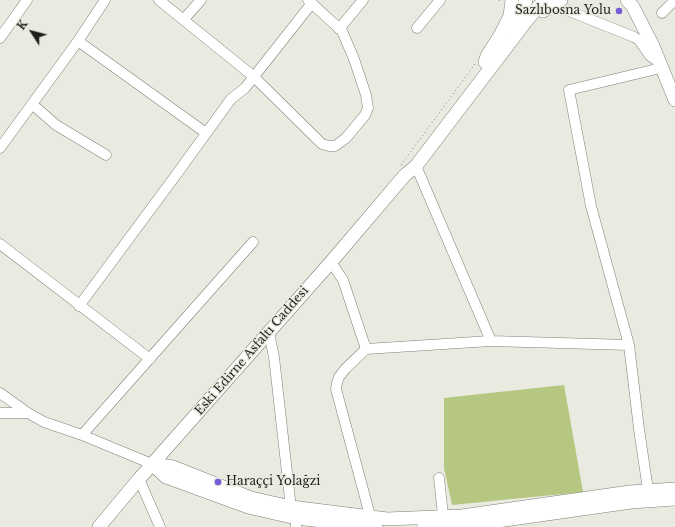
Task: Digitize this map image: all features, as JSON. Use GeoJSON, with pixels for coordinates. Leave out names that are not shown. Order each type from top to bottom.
{"type":"FeatureCollection","features":[{"type":"Feature","properties":{"kind":"main road"},"geometry":{"type":"LineString","coordinates":[[402,171],[516,22],[526,0]]}},
{"type":"Feature","properties":{"kind":"main road"},"geometry":{"type":"LineString","coordinates":[[402,171],[416,166],[486,61],[533,12],[548,0]]}},
{"type":"Feature","properties":{"kind":"main road"},"geometry":{"type":"LineString","coordinates":[[616,0],[627,8],[642,25]]}},
{"type":"Feature","properties":{"kind":"main road"},"geometry":{"type":"LineString","coordinates":[[627,0],[642,25],[675,100]]}},
{"type":"Feature","properties":{"kind":"main road"},"geometry":{"type":"LineString","coordinates":[[638,0],[675,78]]}},
{"type":"Feature","properties":{"kind":"main road"},"geometry":{"type":"LineString","coordinates":[[486,61],[504,57],[538,15],[549,7],[565,5]]}},
{"type":"Feature","properties":{"kind":"main road"},"geometry":{"type":"LineString","coordinates":[[486,61],[487,56],[501,34],[507,6]]}},
{"type":"Feature","properties":{"kind":"main road","name":"Eski Edirne Asfaltı Caddesi"},"geometry":{"type":"LineString","coordinates":[[99,527],[152,464],[331,262],[402,171]]}},
{"type":"Feature","properties":{"kind":"main road"},"geometry":{"type":"LineString","coordinates":[[152,464],[166,477],[248,507],[294,520],[373,523],[388,519],[443,522],[463,526],[648,495],[675,489]]}},
{"type":"Feature","properties":{"kind":"main road"},"geometry":{"type":"LineString","coordinates":[[648,495],[675,499]]}},
{"type":"Feature","properties":{"kind":"main road"},"geometry":{"type":"LineString","coordinates":[[424,527],[443,522]]}},
{"type":"Feature","properties":{"kind":"street"},"geometry":{"type":"LineString","coordinates":[[0,38],[26,0]]}},
{"type":"Feature","properties":{"kind":"street"},"geometry":{"type":"LineString","coordinates":[[0,148],[106,0]]}},
{"type":"Feature","properties":{"kind":"street"},"geometry":{"type":"LineString","coordinates":[[79,306],[230,99],[245,88],[253,76],[310,2],[342,31],[354,58],[366,95],[368,108],[362,120],[346,138],[337,145],[329,146],[322,144],[253,76],[159,0]]}},
{"type":"Feature","properties":{"kind":"street"},"geometry":{"type":"LineString","coordinates":[[184,19],[201,0]]}},
{"type":"Feature","properties":{"kind":"street"},"geometry":{"type":"LineString","coordinates":[[339,29],[363,0]]}},
{"type":"Feature","properties":{"kind":"street"},"geometry":{"type":"LineString","coordinates":[[417,28],[440,0]]}},
{"type":"Feature","properties":{"kind":"street"},"geometry":{"type":"LineString","coordinates":[[662,13],[675,0]]}},
{"type":"Feature","properties":{"kind":"street"},"geometry":{"type":"LineString","coordinates":[[565,5],[639,40],[650,56],[660,64]]}},
{"type":"Feature","properties":{"kind":"street"},"geometry":{"type":"LineString","coordinates":[[78,41],[206,133]]}},
{"type":"Feature","properties":{"kind":"street"},"geometry":{"type":"LineString","coordinates":[[648,495],[629,345],[591,206],[569,90],[660,64]]}},
{"type":"Feature","properties":{"kind":"street"},"geometry":{"type":"LineString","coordinates":[[32,104],[56,125],[106,154]]}},
{"type":"Feature","properties":{"kind":"street"},"geometry":{"type":"LineString","coordinates":[[416,166],[491,341]]}},
{"type":"Feature","properties":{"kind":"street"},"geometry":{"type":"LineString","coordinates":[[82,435],[253,242]]}},
{"type":"Feature","properties":{"kind":"street"},"geometry":{"type":"LineString","coordinates":[[0,244],[150,359]]}},
{"type":"Feature","properties":{"kind":"street"},"geometry":{"type":"LineString","coordinates":[[331,262],[343,280],[366,349]]}},
{"type":"Feature","properties":{"kind":"street"},"geometry":{"type":"LineString","coordinates":[[269,333],[274,358],[294,520]]}},
{"type":"Feature","properties":{"kind":"street"},"geometry":{"type":"LineString","coordinates":[[373,523],[336,389],[339,377],[346,368],[366,349],[491,341],[629,345]]}},
{"type":"Feature","properties":{"kind":"street"},"geometry":{"type":"LineString","coordinates":[[0,393],[28,413],[44,422],[82,435],[152,464]]}},
{"type":"Feature","properties":{"kind":"street"},"geometry":{"type":"LineString","coordinates":[[0,413],[28,413]]}},
{"type":"Feature","properties":{"kind":"street"},"geometry":{"type":"LineString","coordinates":[[439,478],[443,522]]}},
{"type":"Feature","properties":{"kind":"street"},"geometry":{"type":"LineString","coordinates":[[139,479],[160,527]]}},
{"type":"Feature","properties":{"kind":"path"},"geometry":{"type":"LineString","coordinates":[[500,0],[507,6]]}},
{"type":"Feature","properties":{"kind":"path"},"geometry":{"type":"LineString","coordinates":[[402,171],[486,61]]}},
{"type":"Feature","properties":{"kind":"green space"},"geometry":{"type":"Polygon","coordinates":[[[564,385],[583,492],[452,505],[444,468],[444,398],[564,385]]]}},
{"type":"Feature","properties":{"kind":"place","name":"Sazlıbosna Yolu"},"geometry":{"type":"Point","coordinates":[619,11]}},
{"type":"Feature","properties":{"kind":"place","name":"Haraççi Yolağzi"},"geometry":{"type":"Point","coordinates":[218,482]}}]}
